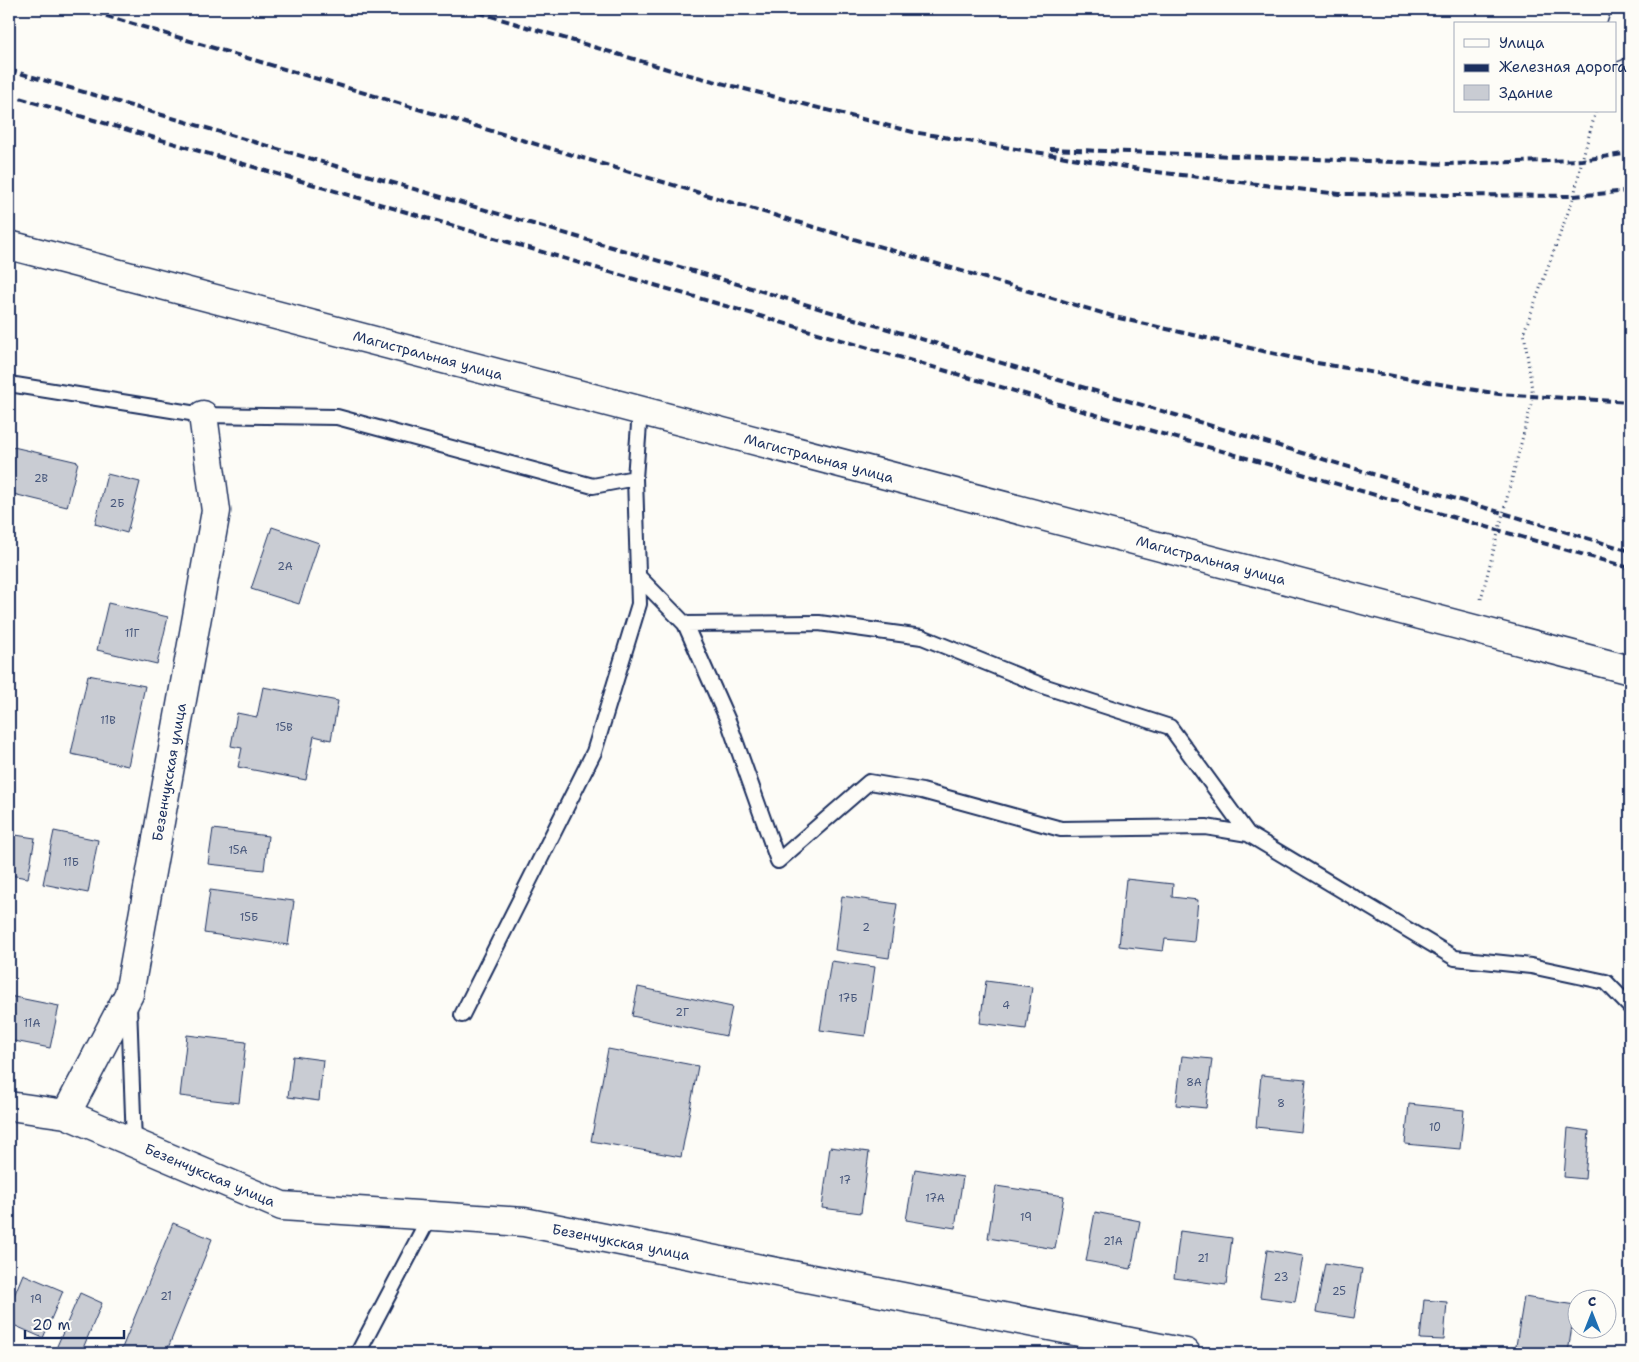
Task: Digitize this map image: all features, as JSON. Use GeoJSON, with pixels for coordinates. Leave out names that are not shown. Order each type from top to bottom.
{"type":"FeatureCollection","features":[{"type":"Feature","properties":{"kind":"street"},"geometry":{"type":"LineString","coordinates":[[1616,44],[1627,9]]}},
{"type":"Feature","properties":{"kind":"street","name":"Магистральная улица"},"geometry":{"type":"LineString","coordinates":[[9,245],[1630,670]]}},
{"type":"Feature","properties":{"kind":"street","name":"Безенчукская улица"},"geometry":{"type":"LineString","coordinates":[[66,1114],[129,994],[216,511],[203,415]]}},
{"type":"Feature","properties":{"kind":"street","name":"Безенчукская улица"},"geometry":{"type":"LineString","coordinates":[[9,1106],[66,1114],[282,1206],[524,1222],[1186,1353]]}},
{"type":"Feature","properties":{"kind":"lane"},"geometry":{"type":"LineString","coordinates":[[9,384],[203,415],[337,418],[593,486],[635,478]]}},
{"type":"Feature","properties":{"kind":"lane"},"geometry":{"type":"LineString","coordinates":[[462,1015],[594,752],[639,604],[635,478],[640,411]]}},
{"type":"Feature","properties":{"kind":"lane"},"geometry":{"type":"LineString","coordinates":[[638,576],[685,624],[729,722],[778,861],[869,782],[922,790],[1061,830],[1206,827],[1248,834],[1455,958],[1531,966],[1606,982],[1630,1007]]}},
{"type":"Feature","properties":{"kind":"lane"},"geometry":{"type":"LineString","coordinates":[[685,624],[819,623],[922,638],[1046,687],[1170,727],[1248,834]]}},
{"type":"Feature","properties":{"kind":"lane"},"geometry":{"type":"LineString","coordinates":[[129,994],[134,1143]]}},
{"type":"Feature","properties":{"kind":"lane"},"geometry":{"type":"LineString","coordinates":[[358,1353],[430,1216]]}},
{"type":"Feature","properties":{"kind":"path"},"geometry":{"type":"LineString","coordinates":[[1473,629],[1533,397],[1524,332],[1574,196],[1596,112]]}},
{"type":"Feature","properties":{"kind":"building"},"geometry":{"type":"Polygon","coordinates":[[[9,446],[78,462],[67,507],[9,493],[9,446]]]}},
{"type":"Feature","properties":{"kind":"building"},"geometry":{"type":"Polygon","coordinates":[[[107,474],[140,482],[127,533],[95,524],[107,474]]]}},
{"type":"Feature","properties":{"kind":"building"},"geometry":{"type":"Polygon","coordinates":[[[272,527],[319,543],[299,604],[251,589],[272,527]]]}},
{"type":"Feature","properties":{"kind":"building"},"geometry":{"type":"Polygon","coordinates":[[[108,603],[168,617],[157,664],[97,650],[108,603]]]}},
{"type":"Feature","properties":{"kind":"building"},"geometry":{"type":"Polygon","coordinates":[[[88,675],[145,686],[128,766],[71,754],[88,675]]]}},
{"type":"Feature","properties":{"kind":"building"},"geometry":{"type":"Polygon","coordinates":[[[263,687],[338,701],[331,740],[314,736],[306,780],[238,767],[242,748],[231,746],[237,713],[257,717],[263,687]]]}},
{"type":"Feature","properties":{"kind":"building"},"geometry":{"type":"Polygon","coordinates":[[[213,829],[268,836],[264,870],[208,864],[213,829]]]}},
{"type":"Feature","properties":{"kind":"building"},"geometry":{"type":"Polygon","coordinates":[[[54,831],[98,840],[88,893],[43,884],[54,831]]]}},
{"type":"Feature","properties":{"kind":"building"},"geometry":{"type":"Polygon","coordinates":[[[9,834],[35,838],[28,878],[9,875],[9,834]]]}},
{"type":"Feature","properties":{"kind":"building"},"geometry":{"type":"Polygon","coordinates":[[[1126,879],[1173,884],[1172,897],[1198,900],[1194,942],[1165,939],[1163,951],[1119,946],[1126,879]]]}},
{"type":"Feature","properties":{"kind":"building"},"geometry":{"type":"Polygon","coordinates":[[[210,890],[294,901],[288,945],[204,933],[210,890]]]}},
{"type":"Feature","properties":{"kind":"building"},"geometry":{"type":"Polygon","coordinates":[[[842,896],[897,904],[889,958],[835,950],[842,896]]]}},
{"type":"Feature","properties":{"kind":"building"},"geometry":{"type":"Polygon","coordinates":[[[831,961],[875,967],[865,1036],[820,1030],[831,961]]]}},
{"type":"Feature","properties":{"kind":"building"},"geometry":{"type":"Polygon","coordinates":[[[986,981],[1032,987],[1026,1029],[980,1023],[986,981]]]}},
{"type":"Feature","properties":{"kind":"building"},"geometry":{"type":"Polygon","coordinates":[[[638,987],[732,1007],[726,1036],[632,1016],[638,987]]]}},
{"type":"Feature","properties":{"kind":"building"},"geometry":{"type":"Polygon","coordinates":[[[9,996],[59,1006],[50,1048],[9,1040],[9,996]]]}},
{"type":"Feature","properties":{"kind":"building"},"geometry":{"type":"Polygon","coordinates":[[[187,1035],[246,1042],[239,1103],[180,1096],[187,1035]]]}},
{"type":"Feature","properties":{"kind":"building"},"geometry":{"type":"Polygon","coordinates":[[[608,1049],[698,1066],[681,1157],[591,1141],[608,1049]]]}},
{"type":"Feature","properties":{"kind":"building"},"geometry":{"type":"Polygon","coordinates":[[[293,1056],[323,1060],[319,1101],[288,1097],[293,1056]]]}},
{"type":"Feature","properties":{"kind":"building"},"geometry":{"type":"Polygon","coordinates":[[[1182,1056],[1212,1059],[1206,1108],[1176,1105],[1182,1056]]]}},
{"type":"Feature","properties":{"kind":"building"},"geometry":{"type":"Polygon","coordinates":[[[1261,1075],[1306,1079],[1301,1132],[1256,1127],[1261,1075]]]}},
{"type":"Feature","properties":{"kind":"building"},"geometry":{"type":"Polygon","coordinates":[[[1409,1104],[1464,1110],[1460,1149],[1405,1144],[1409,1104]]]}},
{"type":"Feature","properties":{"kind":"building"},"geometry":{"type":"Polygon","coordinates":[[[1568,1128],[1589,1131],[1585,1179],[1564,1177],[1568,1128]]]}},
{"type":"Feature","properties":{"kind":"building"},"geometry":{"type":"Polygon","coordinates":[[[830,1147],[869,1152],[861,1213],[822,1208],[830,1147]]]}},
{"type":"Feature","properties":{"kind":"building"},"geometry":{"type":"Polygon","coordinates":[[[915,1169],[963,1177],[955,1228],[906,1220],[915,1169]]]}},
{"type":"Feature","properties":{"kind":"building"},"geometry":{"type":"Polygon","coordinates":[[[996,1186],[1064,1196],[1055,1249],[988,1238],[996,1186]]]}},
{"type":"Feature","properties":{"kind":"building"},"geometry":{"type":"Polygon","coordinates":[[[1095,1212],[1140,1221],[1131,1269],[1086,1261],[1095,1212]]]}},
{"type":"Feature","properties":{"kind":"building"},"geometry":{"type":"Polygon","coordinates":[[[173,1223],[212,1239],[166,1353],[120,1353],[173,1223]]]}},
{"type":"Feature","properties":{"kind":"building"},"geometry":{"type":"Polygon","coordinates":[[[1180,1231],[1232,1238],[1226,1285],[1174,1278],[1180,1231]]]}},
{"type":"Feature","properties":{"kind":"building"},"geometry":{"type":"Polygon","coordinates":[[[1267,1250],[1303,1256],[1295,1302],[1260,1297],[1267,1250]]]}},
{"type":"Feature","properties":{"kind":"building"},"geometry":{"type":"Polygon","coordinates":[[[1325,1263],[1362,1269],[1354,1318],[1316,1312],[1325,1263]]]}},
{"type":"Feature","properties":{"kind":"building"},"geometry":{"type":"Polygon","coordinates":[[[23,1274],[63,1291],[43,1338],[9,1323],[9,1308],[23,1274]]]}},
{"type":"Feature","properties":{"kind":"building"},"geometry":{"type":"Polygon","coordinates":[[[80,1293],[102,1303],[81,1353],[54,1353],[80,1293]]]}},
{"type":"Feature","properties":{"kind":"building"},"geometry":{"type":"Polygon","coordinates":[[[1524,1297],[1566,1304],[1566,1340],[1570,1340],[1568,1353],[1515,1352],[1524,1297]]]}},
{"type":"Feature","properties":{"kind":"building"},"geometry":{"type":"Polygon","coordinates":[[[1424,1300],[1447,1302],[1444,1340],[1420,1339],[1424,1300]]]}},
{"type":"Feature","properties":{"kind":"building"},"geometry":{"type":"Polygon","coordinates":[[[699,1348],[746,1353],[699,1353],[699,1348]]]}},
{"type":"Feature","properties":{"kind":"railway"},"geometry":{"type":"LineString","coordinates":[[83,9],[1119,318],[1311,362],[1499,394],[1630,402]]}},
{"type":"Feature","properties":{"kind":"railway"},"geometry":{"type":"LineString","coordinates":[[467,9],[674,71],[913,132],[1157,172],[1339,194],[1574,196],[1630,191]]}},
{"type":"Feature","properties":{"kind":"railway"},"geometry":{"type":"LineString","coordinates":[[9,70],[751,288],[1630,551]]}},
{"type":"Feature","properties":{"kind":"railway"},"geometry":{"type":"LineString","coordinates":[[9,95],[1079,410],[1630,568]]}},
{"type":"Feature","properties":{"kind":"railway"},"geometry":{"type":"LineString","coordinates":[[1050,149],[1446,164],[1582,160],[1630,153]]}}]}
